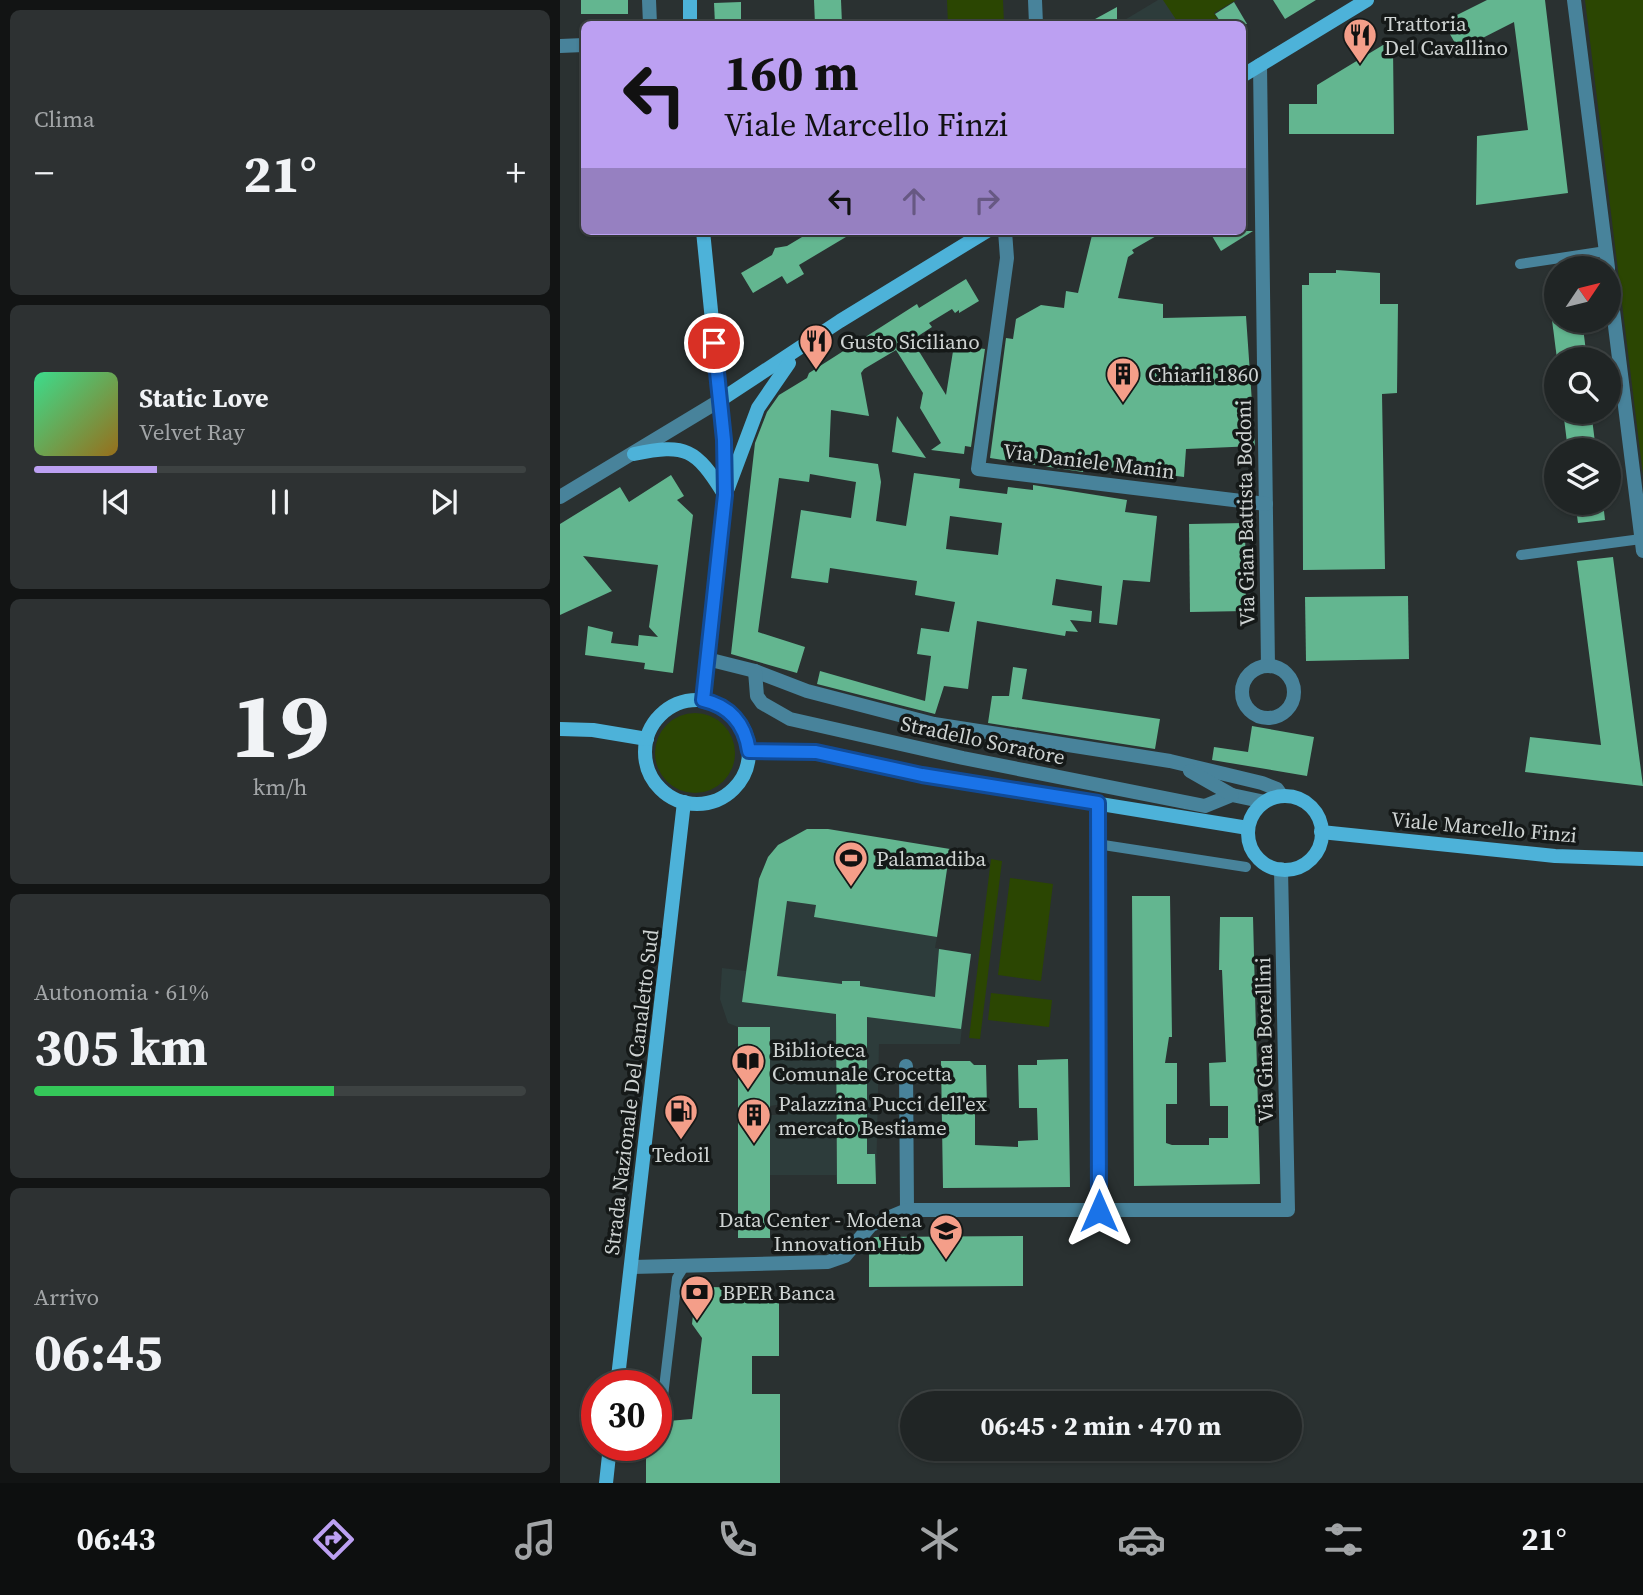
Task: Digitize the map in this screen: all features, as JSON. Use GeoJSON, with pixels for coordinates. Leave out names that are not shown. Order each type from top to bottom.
{"type":"FeatureCollection","features":[{"type":"Feature","properties":{"kind":"main road"},"geometry":{"type":"LineString","coordinates":[[690,0],[690,21]]}},
{"type":"Feature","properties":{"kind":"main road"},"geometry":{"type":"LineString","coordinates":[[1246,74],[1367,0]]}},
{"type":"Feature","properties":{"kind":"main road"},"geometry":{"type":"LineString","coordinates":[[703,235],[725,495],[703,700]]}},
{"type":"Feature","properties":{"kind":"main road"},"geometry":{"type":"LineString","coordinates":[[719,401],[799,351],[840,321],[980,235]]}},
{"type":"Feature","properties":{"kind":"main road"},"geometry":{"type":"LineString","coordinates":[[725,495],[758,408],[771,384],[799,351]]}},
{"type":"Feature","properties":{"kind":"main road"},"geometry":{"type":"LineString","coordinates":[[634,454],[663,448],[685,450],[704,464],[725,495]]}},
{"type":"Feature","properties":{"kind":"main road"},"geometry":{"type":"LineString","coordinates":[[703,700],[731,713],[744,730],[749,751],[746,768],[732,790],[710,802],[684,802],[663,791],[655,782],[646,760],[647,739],[663,712],[682,702],[703,700]]}},
{"type":"Feature","properties":{"kind":"main road"},"geometry":{"type":"LineString","coordinates":[[560,729],[593,730],[647,739]]}},
{"type":"Feature","properties":{"kind":"main road"},"geometry":{"type":"LineString","coordinates":[[749,751],[816,752],[922,775],[1248,828]]}},
{"type":"Feature","properties":{"kind":"main road"},"geometry":{"type":"LineString","coordinates":[[1282,796],[1300,799],[1308,804],[1319,819],[1319,847],[1307,862],[1298,868],[1281,869],[1258,858],[1252,849],[1248,828],[1251,818],[1265,802],[1282,796]]}},
{"type":"Feature","properties":{"kind":"main road","name":"Strada Nazionale Del Canaletto Sud"},"geometry":{"type":"LineString","coordinates":[[619,1370],[684,802]]}},
{"type":"Feature","properties":{"kind":"main road","name":"Viale Marcello Finzi"},"geometry":{"type":"LineString","coordinates":[[1321,832],[1555,856],[1643,859]]}},
{"type":"Feature","properties":{"kind":"main road"},"geometry":{"type":"LineString","coordinates":[[606,1483],[608,1461]]}},
{"type":"Feature","properties":{"kind":"street"},"geometry":{"type":"LineString","coordinates":[[649,0],[650,21]]}},
{"type":"Feature","properties":{"kind":"street"},"geometry":{"type":"LineString","coordinates":[[1035,0],[1036,21]]}},
{"type":"Feature","properties":{"kind":"street"},"geometry":{"type":"LineString","coordinates":[[1574,0],[1607,256]]}},
{"type":"Feature","properties":{"kind":"street"},"geometry":{"type":"LineString","coordinates":[[560,46],[581,45]]}},
{"type":"Feature","properties":{"kind":"street","name":"Via Gian Battista Bodoni"},"geometry":{"type":"LineString","coordinates":[[1260,65],[1268,666]]}},
{"type":"Feature","properties":{"kind":"street","name":"Via Daniele Manin"},"geometry":{"type":"LineString","coordinates":[[1005,235],[1007,258],[978,469],[1266,503]]}},
{"type":"Feature","properties":{"kind":"street"},"geometry":{"type":"LineString","coordinates":[[1616,333],[1642,545]]}},
{"type":"Feature","properties":{"kind":"street"},"geometry":{"type":"LineString","coordinates":[[560,497],[719,401]]}},
{"type":"Feature","properties":{"kind":"street","name":"Stradello Soratore"},"geometry":{"type":"LineString","coordinates":[[707,660],[755,671],[807,691],[934,724],[1170,761],[1262,783],[1276,789],[1282,796]]}},
{"type":"Feature","properties":{"kind":"street","name":"Stradello Soratore"},"geometry":{"type":"LineString","coordinates":[[755,671],[757,696],[762,704],[790,719],[963,758],[1205,806],[1232,794]]}},
{"type":"Feature","properties":{"kind":"street","name":"Stradello Soratore"},"geometry":{"type":"LineString","coordinates":[[1170,761],[1232,794],[1265,802]]}},
{"type":"Feature","properties":{"kind":"street"},"geometry":{"type":"LineString","coordinates":[[632,1267],[837,1259],[845,1255],[872,1225],[907,1210],[1099,1211],[1098,803]]}},
{"type":"Feature","properties":{"kind":"street","name":"Via Gina Borellini"},"geometry":{"type":"LineString","coordinates":[[1099,1211],[1288,1210],[1281,869]]}},
{"type":"Feature","properties":{"kind":"street"},"geometry":{"type":"LineString","coordinates":[[906,1066],[907,1210]]}},
{"type":"Feature","properties":{"kind":"lane"},"geometry":{"type":"LineString","coordinates":[[1520,264],[1606,251]]}},
{"type":"Feature","properties":{"kind":"lane"},"geometry":{"type":"LineString","coordinates":[[1521,555],[1642,545]]}},
{"type":"Feature","properties":{"kind":"lane"},"geometry":{"type":"LineString","coordinates":[[1097,844],[1246,867]]}},
{"type":"Feature","properties":{"kind":"lane"},"geometry":{"type":"LineString","coordinates":[[666,1370],[677,1278],[685,1265]]}},
{"type":"Feature","properties":{"kind":"shaded area"},"geometry":{"type":"Polygon","coordinates":[[[1158,0],[1164,0],[1178,21],[1123,21],[1158,0]]]}},
{"type":"Feature","properties":{"kind":"shaded area"},"geometry":{"type":"Polygon","coordinates":[[[756,897],[816,905],[814,917],[937,937],[935,948],[971,954],[960,1044],[879,1044],[876,1184],[837,1184],[836,1175],[770,1175],[770,1115],[788,1115],[788,1103],[770,1106],[770,1027],[738,1027],[728,1023],[720,999],[722,968],[746,971],[756,897]]]}},
{"type":"Feature","properties":{"kind":"green space"},"geometry":{"type":"Polygon","coordinates":[[[947,0],[1003,0],[1004,21],[948,21],[947,0]]]}},
{"type":"Feature","properties":{"kind":"green space"},"geometry":{"type":"Polygon","coordinates":[[[1163,0],[1236,0],[1214,13],[1218,21],[1177,21],[1163,0]]]}},
{"type":"Feature","properties":{"kind":"green space"},"geometry":{"type":"Polygon","coordinates":[[[1585,0],[1643,0],[1643,475],[1621,295],[1621,256],[1616,256],[1585,0]]]}},
{"type":"Feature","properties":{"kind":"green space"},"geometry":{"type":"Polygon","coordinates":[[[695,713],[710,716],[723,725],[732,738],[735,753],[732,768],[723,781],[710,790],[695,793],[680,790],[667,781],[658,768],[655,753],[658,738],[667,725],[680,716],[695,713]]]}},
{"type":"Feature","properties":{"kind":"green space"},"geometry":{"type":"Polygon","coordinates":[[[991,859],[1002,861],[980,1039],[969,1038],[991,859]]]}},
{"type":"Feature","properties":{"kind":"green space"},"geometry":{"type":"Polygon","coordinates":[[[1010,878],[1053,884],[1041,981],[998,975],[1010,878]]]}},
{"type":"Feature","properties":{"kind":"green space"},"geometry":{"type":"Polygon","coordinates":[[[991,993],[1052,1000],[1049,1027],[988,1020],[991,993]]]}},
{"type":"Feature","properties":{"kind":"building"},"geometry":{"type":"Polygon","coordinates":[[[581,0],[628,0],[628,14],[581,14],[581,0]]]}},
{"type":"Feature","properties":{"kind":"building"},"geometry":{"type":"Polygon","coordinates":[[[814,0],[841,0],[842,21],[815,21],[814,0]]]}},
{"type":"Feature","properties":{"kind":"building"},"geometry":{"type":"Polygon","coordinates":[[[1273,0],[1316,0],[1285,19],[1273,0]]]}},
{"type":"Feature","properties":{"kind":"building"},"geometry":{"type":"Polygon","coordinates":[[[1487,0],[1545,0],[1568,193],[1476,205],[1477,136],[1528,130],[1514,22],[1459,50],[1443,22],[1487,0]]]}},
{"type":"Feature","properties":{"kind":"building"},"geometry":{"type":"Polygon","coordinates":[[[741,2],[741,21],[715,21],[714,3],[741,2]]]}},
{"type":"Feature","properties":{"kind":"building"},"geometry":{"type":"Polygon","coordinates":[[[1234,2],[1245,21],[1220,21],[1215,14],[1234,2]]]}},
{"type":"Feature","properties":{"kind":"building"},"geometry":{"type":"Polygon","coordinates":[[[1117,7],[1117,21],[1091,21],[1117,7]]]}},
{"type":"Feature","properties":{"kind":"building"},"geometry":{"type":"Polygon","coordinates":[[[1388,42],[1388,49],[1393,49],[1394,134],[1289,134],[1289,104],[1317,104],[1317,85],[1388,42]]]}},
{"type":"Feature","properties":{"kind":"building"},"geometry":{"type":"Polygon","coordinates":[[[1246,231],[1253,231],[1221,251],[1211,235],[1246,235],[1246,231]]]}},
{"type":"Feature","properties":{"kind":"building"},"geometry":{"type":"Polygon","coordinates":[[[805,235],[849,235],[799,265],[804,274],[787,284],[782,276],[753,293],[741,273],[772,255],[775,248],[787,246],[805,235]]]}},
{"type":"Feature","properties":{"kind":"building","name":"Chiarli 1860"},"geometry":{"type":"Polygon","coordinates":[[[1092,235],[1158,235],[1132,250],[1134,253],[1128,257],[1118,298],[1163,304],[1163,318],[1246,316],[1255,446],[1186,449],[1184,477],[1084,464],[1083,472],[990,458],[1006,338],[1013,339],[1016,319],[1041,305],[1064,308],[1066,291],[1078,293],[1092,235]]]}},
{"type":"Feature","properties":{"kind":"building"},"geometry":{"type":"Polygon","coordinates":[[[1336,270],[1380,273],[1380,304],[1398,304],[1397,393],[1382,394],[1385,569],[1303,570],[1302,285],[1309,285],[1309,273],[1336,273],[1336,270]]]}},
{"type":"Feature","properties":{"kind":"building"},"geometry":{"type":"Polygon","coordinates":[[[966,279],[979,301],[959,313],[959,310],[955,313],[952,309],[929,323],[932,327],[912,340],[946,395],[954,345],[985,349],[971,447],[965,446],[964,454],[931,450],[941,443],[920,408],[923,393],[896,350],[864,369],[861,373],[869,416],[831,410],[829,457],[878,464],[881,482],[876,521],[906,526],[914,473],[960,479],[959,488],[1007,494],[1008,487],[1033,490],[1033,485],[1127,500],[1125,512],[1157,516],[1150,582],[1123,580],[1117,625],[1099,623],[1102,586],[1056,579],[1052,605],[1092,611],[1091,622],[1070,620],[1078,632],[1066,631],[1065,636],[977,621],[968,689],[944,686],[935,714],[817,684],[820,671],[925,701],[931,656],[917,654],[921,628],[949,632],[955,602],[915,595],[917,581],[830,568],[828,583],[791,578],[801,510],[851,518],[856,482],[810,474],[809,482],[779,478],[758,632],[805,647],[797,673],[731,654],[755,443],[767,412],[779,395],[807,378],[809,373],[917,304],[919,308],[966,279]],[[950,516],[946,549],[998,555],[1002,523],[950,516]]]}},
{"type":"Feature","properties":{"kind":"building"},"geometry":{"type":"Polygon","coordinates":[[[1554,333],[1584,333],[1585,347],[1555,347],[1554,333]]]}},
{"type":"Feature","properties":{"kind":"building"},"geometry":{"type":"Polygon","coordinates":[[[897,416],[926,458],[892,452],[897,416]]]}},
{"type":"Feature","properties":{"kind":"building"},"geometry":{"type":"Polygon","coordinates":[[[1565,424],[1593,424],[1594,438],[1566,438],[1565,424]]]}},
{"type":"Feature","properties":{"kind":"building"},"geometry":{"type":"Polygon","coordinates":[[[671,475],[684,496],[677,500],[693,515],[673,673],[644,669],[645,663],[585,655],[588,626],[613,632],[611,643],[638,646],[639,635],[658,637],[649,627],[658,565],[583,556],[612,591],[560,615],[560,524],[620,487],[629,502],[671,475]]]}},
{"type":"Feature","properties":{"kind":"building"},"geometry":{"type":"Polygon","coordinates":[[[1577,515],[1604,515],[1605,520],[1578,523],[1577,515]]]}},
{"type":"Feature","properties":{"kind":"building"},"geometry":{"type":"Polygon","coordinates":[[[1245,523],[1246,611],[1190,612],[1189,524],[1245,523]]]}},
{"type":"Feature","properties":{"kind":"building"},"geometry":{"type":"Polygon","coordinates":[[[1613,557],[1643,786],[1525,772],[1530,737],[1601,745],[1577,561],[1613,557]]]}},
{"type":"Feature","properties":{"kind":"building"},"geometry":{"type":"Polygon","coordinates":[[[1408,596],[1409,659],[1306,661],[1305,597],[1408,596]]]}},
{"type":"Feature","properties":{"kind":"building"},"geometry":{"type":"Polygon","coordinates":[[[1013,667],[1027,669],[1022,699],[1160,719],[1155,749],[988,723],[992,696],[1009,696],[1013,667]]]}},
{"type":"Feature","properties":{"kind":"building"},"geometry":{"type":"Polygon","coordinates":[[[1252,726],[1314,737],[1307,776],[1212,760],[1214,747],[1248,752],[1252,726]]]}},
{"type":"Feature","properties":{"kind":"building"},"geometry":{"type":"Polygon","coordinates":[[[807,829],[828,829],[950,849],[937,937],[814,917],[816,905],[787,901],[777,976],[842,984],[842,981],[860,981],[860,986],[935,997],[939,949],[971,954],[961,1029],[867,1017],[867,1154],[875,1154],[876,1184],[837,1184],[836,1014],[742,1002],[759,879],[768,857],[778,845],[807,829]]]}},
{"type":"Feature","properties":{"kind":"building"},"geometry":{"type":"Polygon","coordinates":[[[1132,896],[1170,896],[1172,1037],[1169,1037],[1165,1063],[1177,1063],[1177,1104],[1166,1104],[1166,1143],[1172,1145],[1209,1145],[1209,1138],[1228,1138],[1228,1106],[1210,1106],[1209,1063],[1226,1062],[1222,970],[1219,970],[1220,917],[1253,917],[1260,1184],[1134,1186],[1132,896]]]}},
{"type":"Feature","properties":{"kind":"building","name":"Palazzina Pucci dell'ex mercato Bestiame"},"geometry":{"type":"Polygon","coordinates":[[[738,1027],[770,1027],[770,1238],[738,1238],[738,1027]]]}},
{"type":"Feature","properties":{"kind":"building"},"geometry":{"type":"Polygon","coordinates":[[[1068,1059],[1070,1187],[943,1188],[941,1061],[970,1061],[974,1065],[986,1065],[987,1106],[975,1106],[975,1145],[1018,1147],[1018,1141],[1038,1140],[1037,1108],[1019,1108],[1018,1065],[1037,1065],[1037,1060],[1068,1059]]]}},
{"type":"Feature","properties":{"kind":"building"},"geometry":{"type":"Polygon","coordinates":[[[1023,1236],[1023,1286],[869,1287],[869,1243],[874,1237],[1023,1236]]]}},
{"type":"Feature","properties":{"kind":"building"},"geometry":{"type":"Polygon","coordinates":[[[709,1287],[752,1288],[752,1303],[779,1303],[779,1356],[752,1356],[752,1394],[780,1394],[780,1483],[646,1483],[646,1461],[672,1461],[672,1421],[692,1419],[702,1338],[692,1324],[693,1315],[706,1306],[709,1287]]]}},
{"type":"Feature","properties":{"kind":"place","name":"Trattoria Del Cavallino"},"geometry":{"type":"Point","coordinates":[1360,65]}},
{"type":"Feature","properties":{"kind":"place","name":"Gusto Siciliano"},"geometry":{"type":"Point","coordinates":[816,371]}},
{"type":"Feature","properties":{"kind":"place","name":"Chiarli 1860"},"geometry":{"type":"Point","coordinates":[1123,404]}},
{"type":"Feature","properties":{"kind":"place","name":"Palamadiba"},"geometry":{"type":"Point","coordinates":[851,888]}},
{"type":"Feature","properties":{"kind":"place","name":"Biblioteca Comunale Crocetta"},"geometry":{"type":"Point","coordinates":[748,1091]}},
{"type":"Feature","properties":{"kind":"place","name":"Tedoil"},"geometry":{"type":"Point","coordinates":[681,1141]}},
{"type":"Feature","properties":{"kind":"place","name":"Palazzina Pucci dell'ex mercato Bestiame"},"geometry":{"type":"Point","coordinates":[754,1145]}},
{"type":"Feature","properties":{"kind":"place","name":"Data Center - Modena Innovation Hub"},"geometry":{"type":"Point","coordinates":[946,1261]}},
{"type":"Feature","properties":{"kind":"place","name":"BPER Banca"},"geometry":{"type":"Point","coordinates":[697,1322]}},
{"type":"Feature","properties":{"kind":"route"},"geometry":{"type":"LineString","coordinates":[[714,343],[724,440],[725,495],[703,700],[731,713],[744,730],[749,751],[816,752],[922,775],[1098,803],[1099,1211]]}}]}
